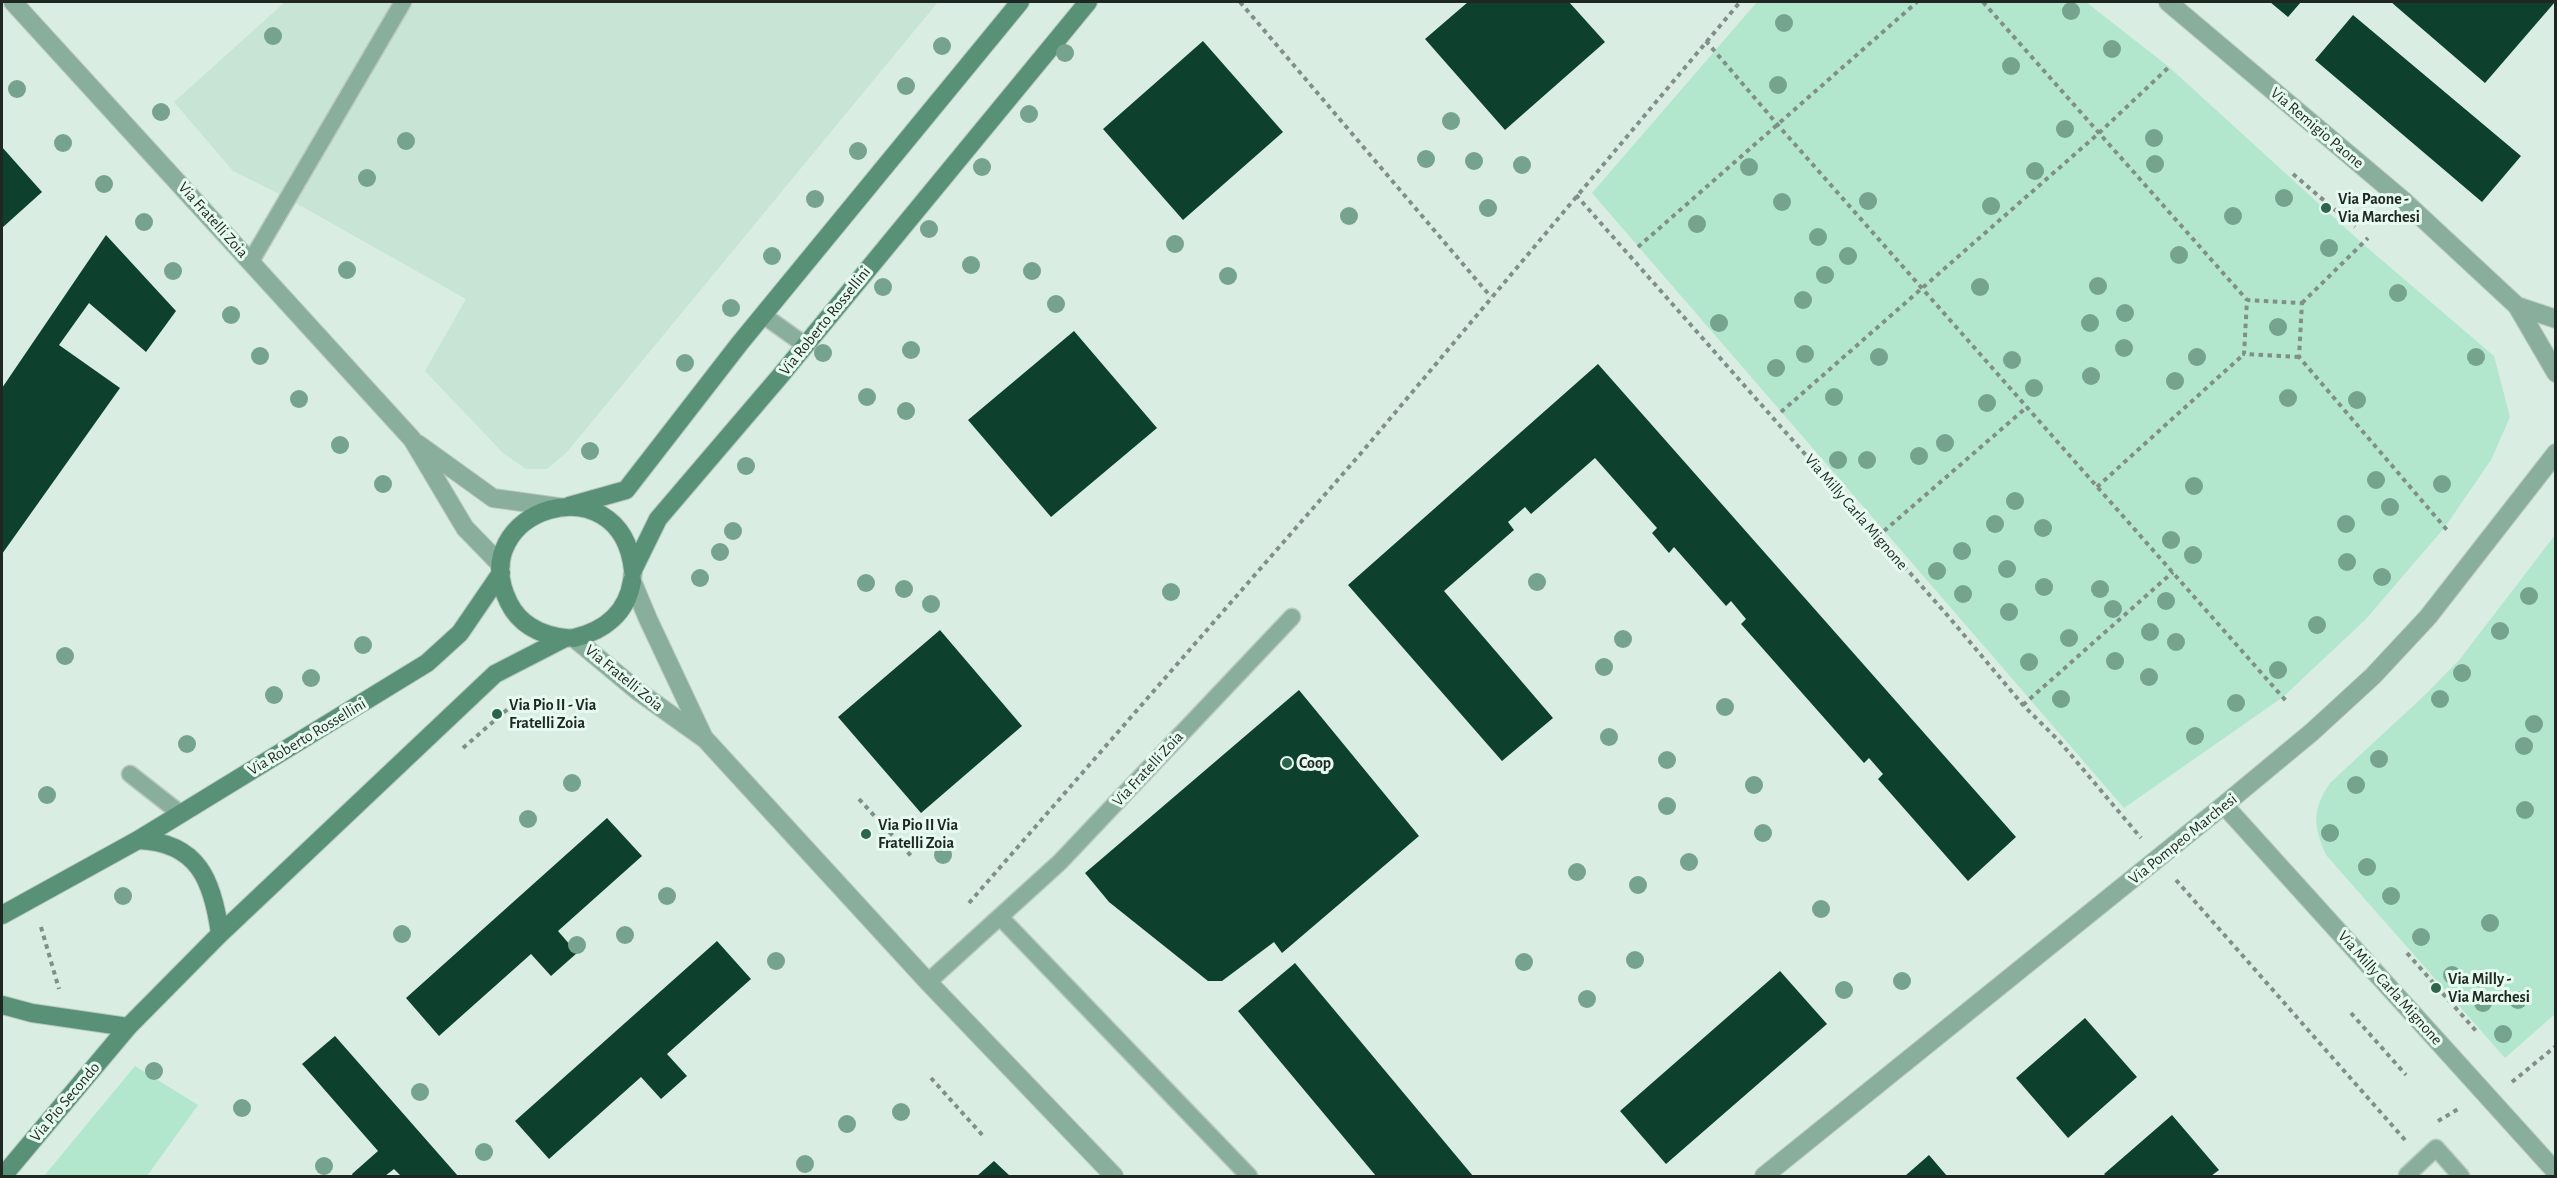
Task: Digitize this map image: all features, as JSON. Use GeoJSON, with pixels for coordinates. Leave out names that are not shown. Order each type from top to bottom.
{"type":"FeatureCollection","features":[{"type":"Feature","properties":{"kind":"street","name":"Via Fratelli Zoia"},"geometry":{"type":"LineString","coordinates":[[13,2],[412,439],[465,528],[501,569],[503,589],[516,614],[535,630],[569,638],[705,740],[928,982],[1114,1176]]}},
{"type":"Feature","properties":{"kind":"street","name":"Via Roberto Rossellini"},"geometry":{"type":"LineString","coordinates":[[2,915],[138,840],[427,663],[460,633],[501,569],[508,541],[518,527],[538,513],[626,490],[763,315],[1020,2]]}},
{"type":"Feature","properties":{"kind":"street","name":"Via Roberto Rossellini"},"geometry":{"type":"LineString","coordinates":[[128,1027],[220,934],[495,674],[569,638],[599,630],[612,620],[627,600],[633,576],[658,519],[1088,2]]}},
{"type":"Feature","properties":{"kind":"street","name":"Via Remigio Paone"},"geometry":{"type":"LineString","coordinates":[[2168,2],[2405,202],[2517,306]]}},
{"type":"Feature","properties":{"kind":"street"},"geometry":{"type":"LineString","coordinates":[[2517,306],[2556,319]]}},
{"type":"Feature","properties":{"kind":"street"},"geometry":{"type":"LineString","coordinates":[[2517,306],[2556,373]]}},
{"type":"Feature","properties":{"kind":"street","name":"Via Fratelli Zoia"},"geometry":{"type":"LineString","coordinates":[[412,439],[493,498],[593,511],[614,524],[627,544],[633,576],[705,740]]}},
{"type":"Feature","properties":{"kind":"street","name":"Via Pompeo Marchesi"},"geometry":{"type":"LineString","coordinates":[[1764,1176],[2224,806],[2312,732],[2373,676],[2413,634],[2474,561],[2556,453]]}},
{"type":"Feature","properties":{"kind":"street","name":"Via Milly Carla Mignone"},"geometry":{"type":"LineString","coordinates":[[2224,806],[2556,1172]]}},
{"type":"Feature","properties":{"kind":"street"},"geometry":{"type":"LineString","coordinates":[[138,840],[157,841],[183,853],[204,873],[215,899],[220,934]]}},
{"type":"Feature","properties":{"kind":"street"},"geometry":{"type":"LineString","coordinates":[[2,1005],[32,1013],[128,1027]]}},
{"type":"Feature","properties":{"kind":"street","name":"Via Pio Secondo"},"geometry":{"type":"LineString","coordinates":[[3,1176],[128,1027]]}},
{"type":"Feature","properties":{"kind":"lane"},"geometry":{"type":"LineString","coordinates":[[250,261],[403,2]]}},
{"type":"Feature","properties":{"kind":"lane"},"geometry":{"type":"LineString","coordinates":[[763,315],[805,345]]}},
{"type":"Feature","properties":{"kind":"lane","name":"Via Fratelli Zoia"},"geometry":{"type":"LineString","coordinates":[[928,982],[1060,862],[1292,617]]}},
{"type":"Feature","properties":{"kind":"lane"},"geometry":{"type":"LineString","coordinates":[[130,774],[181,814]]}},
{"type":"Feature","properties":{"kind":"lane"},"geometry":{"type":"LineString","coordinates":[[1000,917],[1249,1176]]}},
{"type":"Feature","properties":{"kind":"lane"},"geometry":{"type":"LineString","coordinates":[[2407,1175],[2436,1148],[2461,1176]]}},
{"type":"Feature","properties":{"kind":"path"},"geometry":{"type":"LineString","coordinates":[[1240,2],[1491,297]]}},
{"type":"Feature","properties":{"kind":"path"},"geometry":{"type":"LineString","coordinates":[[966,906],[1362,452],[1740,2]]}},
{"type":"Feature","properties":{"kind":"path"},"geometry":{"type":"LineString","coordinates":[[1638,247],[1917,2]]}},
{"type":"Feature","properties":{"kind":"path"},"geometry":{"type":"LineString","coordinates":[[1983,2],[2247,300],[2244,354],[2097,487]]}},
{"type":"Feature","properties":{"kind":"path"},"geometry":{"type":"LineString","coordinates":[[1706,41],[2287,702]]}},
{"type":"Feature","properties":{"kind":"path"},"geometry":{"type":"LineString","coordinates":[[1781,412],[2099,133],[2169,67]]}},
{"type":"Feature","properties":{"kind":"path"},"geometry":{"type":"LineString","coordinates":[[2294,174],[2355,227]]}},
{"type":"Feature","properties":{"kind":"path","name":"Via Milly Carla Mignone"},"geometry":{"type":"LineString","coordinates":[[1576,195],[1948,616],[2023,705],[2060,742],[2135,831]]}},
{"type":"Feature","properties":{"kind":"path"},"geometry":{"type":"LineString","coordinates":[[2368,238],[2302,303],[2299,357],[2447,530]]}},
{"type":"Feature","properties":{"kind":"path"},"geometry":{"type":"LineString","coordinates":[[2247,300],[2302,303]]}},
{"type":"Feature","properties":{"kind":"path"},"geometry":{"type":"LineString","coordinates":[[2244,354],[2299,357]]}},
{"type":"Feature","properties":{"kind":"path"},"geometry":{"type":"LineString","coordinates":[[1884,531],[2027,407]]}},
{"type":"Feature","properties":{"kind":"path"},"geometry":{"type":"LineString","coordinates":[[2023,705],[2173,572]]}},
{"type":"Feature","properties":{"kind":"path"},"geometry":{"type":"LineString","coordinates":[[459,752],[517,701]]}},
{"type":"Feature","properties":{"kind":"path"},"geometry":{"type":"LineString","coordinates":[[859,799],[913,858]]}},
{"type":"Feature","properties":{"kind":"path"},"geometry":{"type":"LineString","coordinates":[[2183,888],[2412,1148]]}},
{"type":"Feature","properties":{"kind":"path"},"geometry":{"type":"LineString","coordinates":[[40,922],[59,990]]}},
{"type":"Feature","properties":{"kind":"path"},"geometry":{"type":"LineString","coordinates":[[2407,953],[2476,1031]]}},
{"type":"Feature","properties":{"kind":"path"},"geometry":{"type":"LineString","coordinates":[[2351,1013],[2406,1075]]}},
{"type":"Feature","properties":{"kind":"path"},"geometry":{"type":"LineString","coordinates":[[2518,1080],[2556,1046]]}},
{"type":"Feature","properties":{"kind":"path"},"geometry":{"type":"LineString","coordinates":[[931,1078],[985,1138]]}},
{"type":"Feature","properties":{"kind":"shaded area"},"geometry":{"type":"Polygon","coordinates":[[[285,2],[938,2],[567,452],[547,469],[526,469],[503,453],[425,371],[466,299],[287,198],[233,171],[174,102],[285,2]]]}},
{"type":"Feature","properties":{"kind":"green space"},"geometry":{"type":"Polygon","coordinates":[[[1757,2],[2086,2],[2169,67],[2363,244],[2494,356],[2510,417],[2491,460],[2445,527],[2366,619],[2283,697],[2124,808],[1592,193],[1757,2]]]}},
{"type":"Feature","properties":{"kind":"green space"},"geometry":{"type":"Polygon","coordinates":[[[2555,535],[2555,1014],[2505,1058],[2326,855],[2316,818],[2320,801],[2330,783],[2427,693],[2460,659],[2555,535]]]}},
{"type":"Feature","properties":{"kind":"green space"},"geometry":{"type":"Polygon","coordinates":[[[135,1066],[198,1105],[147,1176],[44,1176],[135,1066]]]}},
{"type":"Feature","properties":{"kind":"building"},"geometry":{"type":"Polygon","coordinates":[[[1468,2],[1569,2],[1605,42],[1505,130],[1425,39],[1468,2]]]}},
{"type":"Feature","properties":{"kind":"building"},"geometry":{"type":"Polygon","coordinates":[[[2270,2],[2301,2],[2288,17],[2270,2]]]}},
{"type":"Feature","properties":{"kind":"building"},"geometry":{"type":"Polygon","coordinates":[[[2391,2],[2555,2],[2485,83],[2391,2]]]}},
{"type":"Feature","properties":{"kind":"building"},"geometry":{"type":"Polygon","coordinates":[[[2353,15],[2521,156],[2482,202],[2315,60],[2353,15]]]}},
{"type":"Feature","properties":{"kind":"building"},"geometry":{"type":"Polygon","coordinates":[[[1203,41],[1283,132],[1183,220],[1103,129],[1203,41]]]}},
{"type":"Feature","properties":{"kind":"building"},"geometry":{"type":"Polygon","coordinates":[[[2,147],[42,192],[2,228],[2,147]]]}},
{"type":"Feature","properties":{"kind":"building"},"geometry":{"type":"Polygon","coordinates":[[[106,235],[176,311],[146,352],[89,303],[59,345],[120,388],[2,554],[2,388],[106,235]]]}},
{"type":"Feature","properties":{"kind":"building"},"geometry":{"type":"Polygon","coordinates":[[[1074,331],[1157,428],[1051,517],[968,420],[1074,331]]]}},
{"type":"Feature","properties":{"kind":"building"},"geometry":{"type":"Polygon","coordinates":[[[1598,364],[2016,837],[1968,881],[1878,779],[1883,774],[1869,758],[1864,763],[1741,624],[1746,619],[1731,601],[1726,606],[1674,547],[1669,553],[1652,533],[1657,528],[1595,458],[1531,514],[1525,507],[1508,522],[1514,530],[1444,591],[1553,718],[1502,761],[1348,585],[1598,364]]]}},
{"type":"Feature","properties":{"kind":"building"},"geometry":{"type":"Polygon","coordinates":[[[940,630],[1022,726],[921,813],[838,717],[940,630]]]}},
{"type":"Feature","properties":{"kind":"building","name":"Coop"},"geometry":{"type":"Polygon","coordinates":[[[1299,690],[1419,836],[1282,953],[1274,942],[1222,981],[1208,981],[1109,902],[1085,873],[1299,690]]]}},
{"type":"Feature","properties":{"kind":"building"},"geometry":{"type":"Polygon","coordinates":[[[607,818],[642,856],[558,931],[577,953],[551,976],[531,954],[439,1036],[406,998],[607,818]]]}},
{"type":"Feature","properties":{"kind":"building"},"geometry":{"type":"Polygon","coordinates":[[[717,941],[751,979],[667,1054],[687,1076],[661,1099],[641,1077],[549,1159],[515,1121],[717,941]]]}},
{"type":"Feature","properties":{"kind":"building"},"geometry":{"type":"Polygon","coordinates":[[[1295,963],[1473,1176],[1376,1176],[1238,1011],[1295,963]]]}},
{"type":"Feature","properties":{"kind":"building"},"geometry":{"type":"Polygon","coordinates":[[[1780,971],[1827,1024],[1666,1164],[1620,1111],[1780,971]]]}},
{"type":"Feature","properties":{"kind":"building"},"geometry":{"type":"Polygon","coordinates":[[[2085,1018],[2137,1077],[2068,1138],[2016,1078],[2085,1018]]]}},
{"type":"Feature","properties":{"kind":"building"},"geometry":{"type":"Polygon","coordinates":[[[335,1036],[458,1176],[401,1176],[394,1169],[385,1176],[353,1176],[352,1174],[378,1151],[302,1064],[335,1036]]]}},
{"type":"Feature","properties":{"kind":"building"},"geometry":{"type":"Polygon","coordinates":[[[2172,1115],[2219,1170],[2211,1176],[2106,1176],[2104,1174],[2172,1115]]]}},
{"type":"Feature","properties":{"kind":"building"},"geometry":{"type":"Polygon","coordinates":[[[1929,1155],[1947,1176],[1905,1176],[1929,1155]]]}},
{"type":"Feature","properties":{"kind":"building"},"geometry":{"type":"Polygon","coordinates":[[[994,1161],[1010,1176],[977,1176],[994,1161]]]}},
{"type":"Feature","properties":{"kind":"place","name":"Via Paone - Via Marchesi"},"geometry":{"type":"Point","coordinates":[2326,208]}},
{"type":"Feature","properties":{"kind":"place","name":"Via Pio II - Via Fratelli Zoia"},"geometry":{"type":"Point","coordinates":[497,714]}},
{"type":"Feature","properties":{"kind":"place","name":"Coop"},"geometry":{"type":"Point","coordinates":[1287,763]}},
{"type":"Feature","properties":{"kind":"place","name":"Via Pio II Via Fratelli Zoia"},"geometry":{"type":"Point","coordinates":[866,834]}},
{"type":"Feature","properties":{"kind":"place","name":"Via Milly - Via Marchesi"},"geometry":{"type":"Point","coordinates":[2436,988]}}]}
